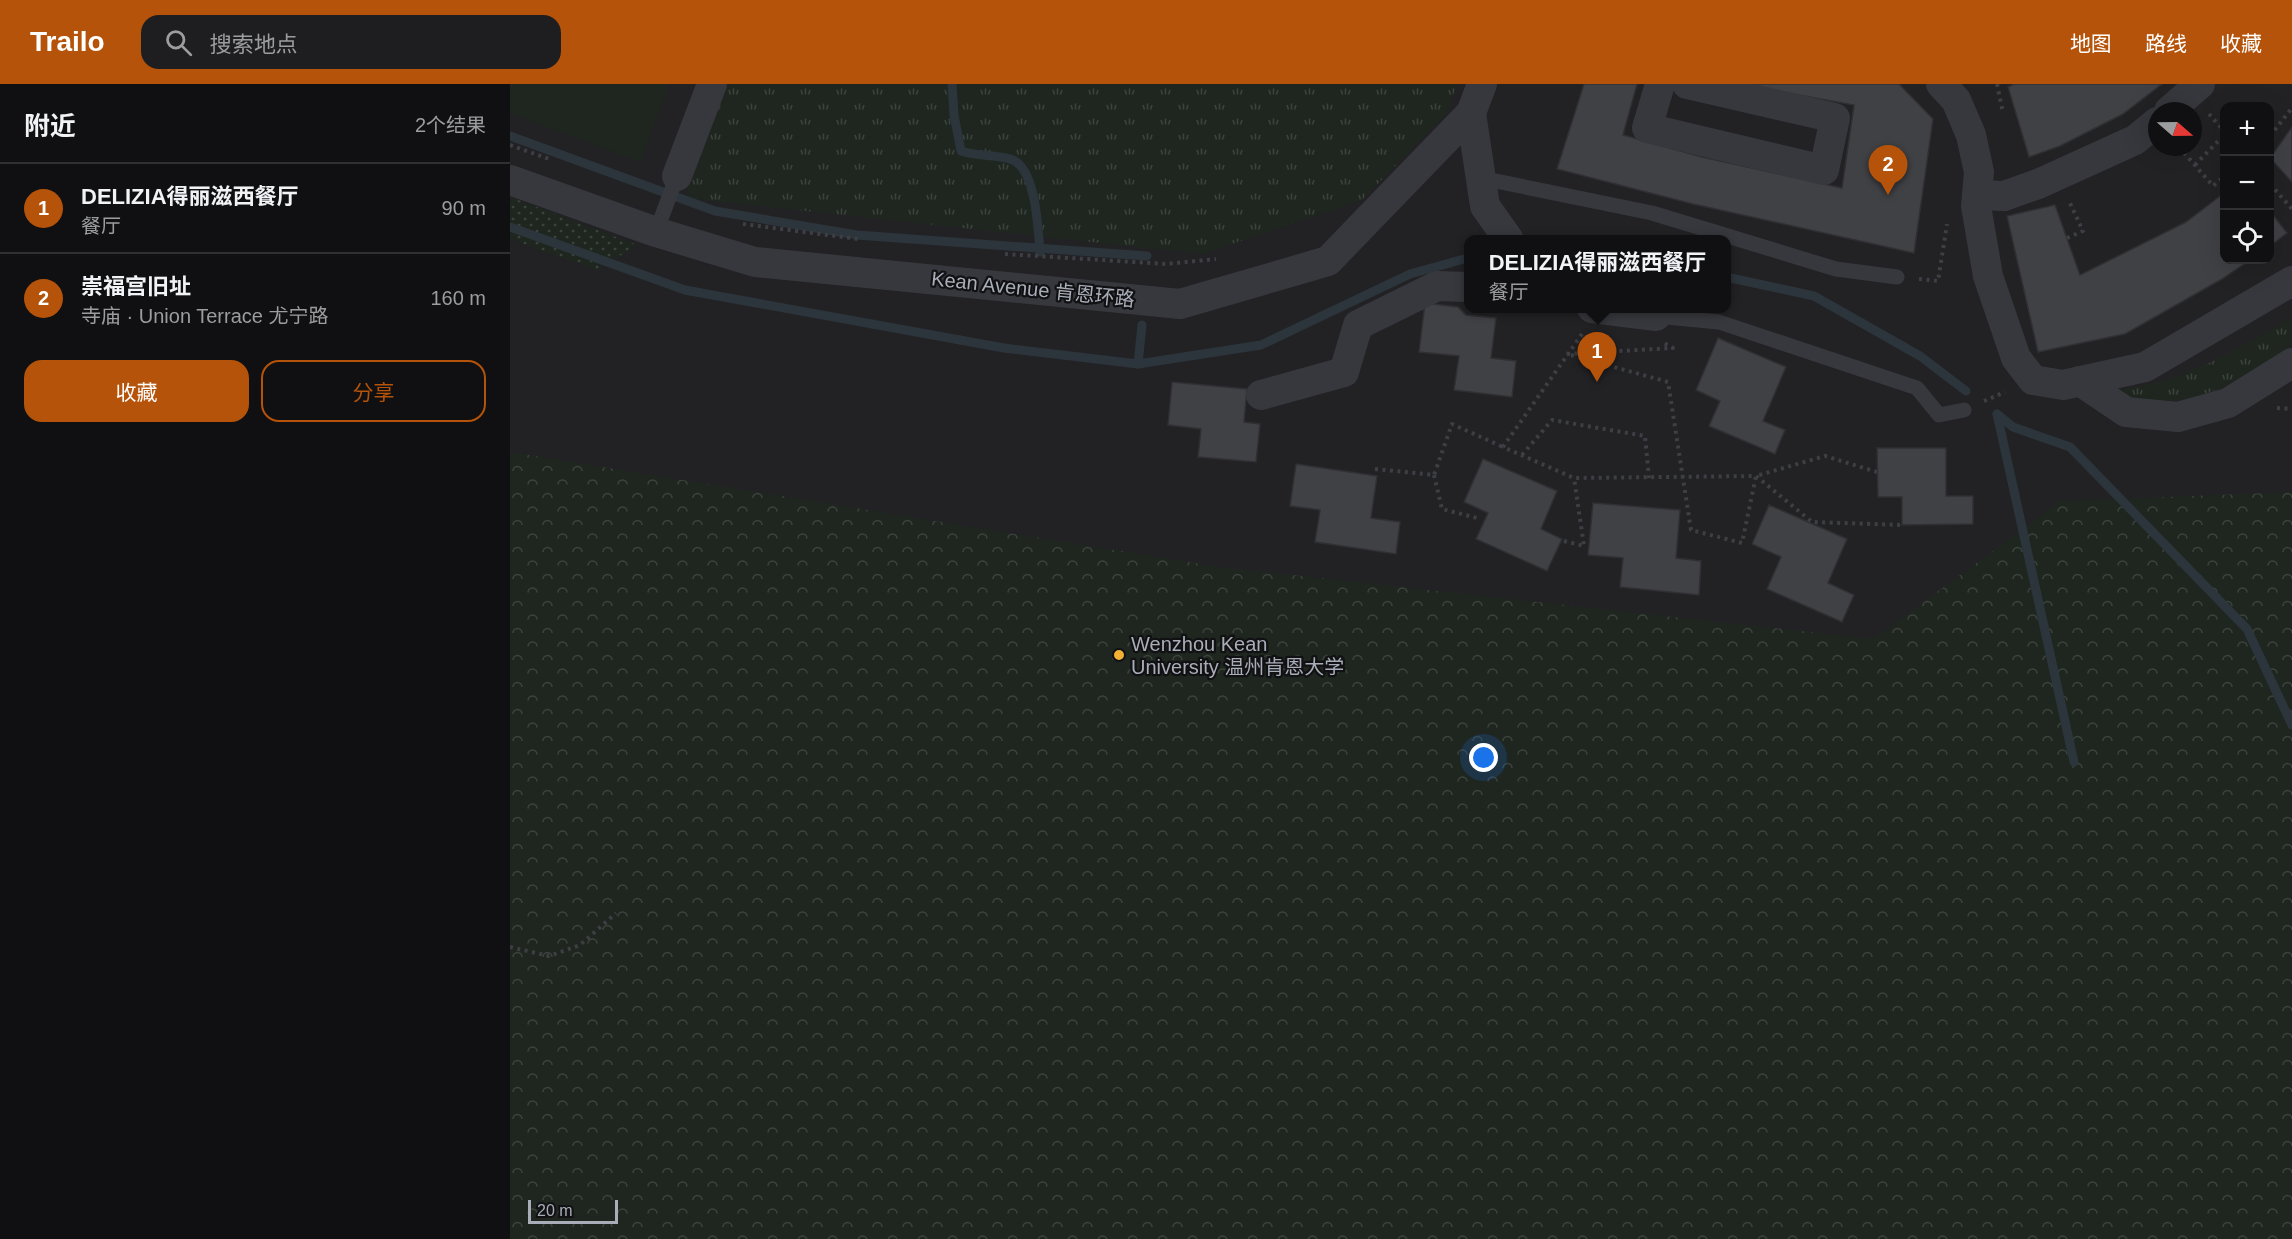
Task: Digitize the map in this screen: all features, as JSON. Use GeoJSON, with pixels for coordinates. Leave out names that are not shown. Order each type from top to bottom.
{"type":"FeatureCollection","features":[{"type":"Feature","properties":{"kind":"street"},"geometry":{"type":"LineString","coordinates":[[677,176],[712,84]]}},
{"type":"Feature","properties":{"kind":"street","name":"Kean Avenue 肯恩环路"},"geometry":{"type":"LineString","coordinates":[[510,180],[660,223],[755,262],[1180,304],[1328,261],[1471,113],[1482,84]]}},
{"type":"Feature","properties":{"kind":"street"},"geometry":{"type":"LineString","coordinates":[[1660,84],[1647,128],[1824,170],[1835,118],[1770,94],[1687,84]]}},
{"type":"Feature","properties":{"kind":"street"},"geometry":{"type":"LineString","coordinates":[[1941,84],[1956,100],[1971,135],[1979,172],[1976,206],[1988,276],[2016,358],[2033,380],[2062,385],[2145,367],[2292,282]]}},
{"type":"Feature","properties":{"kind":"street"},"geometry":{"type":"LineString","coordinates":[[2179,102],[2200,84]]}},
{"type":"Feature","properties":{"kind":"street"},"geometry":{"type":"LineString","coordinates":[[1471,113],[1483,192],[1506,235]]}},
{"type":"Feature","properties":{"kind":"street"},"geometry":{"type":"LineString","coordinates":[[1977,195],[2004,196],[2057,176],[2136,140],[2148,130]]}},
{"type":"Feature","properties":{"kind":"street"},"geometry":{"type":"LineString","coordinates":[[1261,395],[1344,372],[1358,325],[1437,286],[1464,287]]}},
{"type":"Feature","properties":{"kind":"street"},"geometry":{"type":"LineString","coordinates":[[1630,313],[1656,316]]}},
{"type":"Feature","properties":{"kind":"street"},"geometry":{"type":"LineString","coordinates":[[2080,381],[2126,412],[2178,417],[2228,403],[2292,363]]}},
{"type":"Feature","properties":{"kind":"lane"},"geometry":{"type":"LineString","coordinates":[[660,223],[677,176]]}},
{"type":"Feature","properties":{"kind":"lane"},"geometry":{"type":"LineString","coordinates":[[1483,192],[1652,213],[1724,235]]}},
{"type":"Feature","properties":{"kind":"lane"},"geometry":{"type":"LineString","coordinates":[[1731,237],[1836,269],[1897,277]]}},
{"type":"Feature","properties":{"kind":"lane"},"geometry":{"type":"LineString","coordinates":[[1656,316],[1719,322],[1917,388],[1939,415],[1964,410]]}},
{"type":"Feature","properties":{"kind":"path"},"geometry":{"type":"LineString","coordinates":[[1997,84],[2003,113]]}},
{"type":"Feature","properties":{"kind":"path"},"geometry":{"type":"LineString","coordinates":[[2274,131],[2292,108]]}},
{"type":"Feature","properties":{"kind":"path"},"geometry":{"type":"LineString","coordinates":[[2195,165],[2220,139]]}},
{"type":"Feature","properties":{"kind":"path"},"geometry":{"type":"LineString","coordinates":[[510,145],[555,161]]}},
{"type":"Feature","properties":{"kind":"path"},"geometry":{"type":"LineString","coordinates":[[2187,156],[2214,186],[2220,181]]}},
{"type":"Feature","properties":{"kind":"path"},"geometry":{"type":"LineString","coordinates":[[2057,176],[2083,231],[2067,238]]}},
{"type":"Feature","properties":{"kind":"path"},"geometry":{"type":"LineString","coordinates":[[2274,189],[2292,209]]}},
{"type":"Feature","properties":{"kind":"path"},"geometry":{"type":"LineString","coordinates":[[1897,277],[1938,280],[1947,222]]}},
{"type":"Feature","properties":{"kind":"path"},"geometry":{"type":"LineString","coordinates":[[735,223],[859,239]]}},
{"type":"Feature","properties":{"kind":"path"},"geometry":{"type":"LineString","coordinates":[[996,253],[1166,264],[1204,262],[1225,258]]}},
{"type":"Feature","properties":{"kind":"path"},"geometry":{"type":"LineString","coordinates":[[1503,447],[1568,354],[1593,313]]}},
{"type":"Feature","properties":{"kind":"path"},"geometry":{"type":"LineString","coordinates":[[1568,354],[1668,382],[1685,477],[1691,530],[1742,543],[1756,476]]}},
{"type":"Feature","properties":{"kind":"path"},"geometry":{"type":"LineString","coordinates":[[1964,410],[2033,380]]}},
{"type":"Feature","properties":{"kind":"path"},"geometry":{"type":"LineString","coordinates":[[1522,455],[1552,420],[1645,436],[1649,478]]}},
{"type":"Feature","properties":{"kind":"path"},"geometry":{"type":"LineString","coordinates":[[1477,518],[1442,508],[1434,475],[1452,424],[1574,478],[1756,476],[1825,456],[1877,472]]}},
{"type":"Feature","properties":{"kind":"path"},"geometry":{"type":"LineString","coordinates":[[1375,469],[1434,475]]}},
{"type":"Feature","properties":{"kind":"path"},"geometry":{"type":"LineString","coordinates":[[1756,476],[1812,522],[1902,525]]}},
{"type":"Feature","properties":{"kind":"path"},"geometry":{"type":"LineString","coordinates":[[1564,541],[1584,546],[1574,478]]}},
{"type":"Feature","properties":{"kind":"path"},"geometry":{"type":"LineString","coordinates":[[510,947],[549,956],[580,945],[616,913]]}},
{"type":"Feature","properties":{"kind":"shaded area","name":"Wenzhou Kean University 温州肯恩大学"},"geometry":{"type":"Polygon","coordinates":[[[510,84],[2292,84],[2292,510],[510,1239],[510,84]]]}},
{"type":"Feature","properties":{"kind":"green space"},"geometry":{"type":"Polygon","coordinates":[[[510,84],[669,84],[640,162],[510,113],[510,84]]]}},
{"type":"Feature","properties":{"kind":"green space"},"geometry":{"type":"Polygon","coordinates":[[[728,84],[1457,84],[1446,114],[1363,199],[1203,254],[685,198],[728,84]]]}},
{"type":"Feature","properties":{"kind":"green space"},"geometry":{"type":"Polygon","coordinates":[[[510,197],[637,245],[597,270],[510,239],[510,197]]]}},
{"type":"Feature","properties":{"kind":"green space"},"geometry":{"type":"Polygon","coordinates":[[[2292,317],[2292,344],[2260,369],[2221,388],[2180,400],[2159,402],[2134,400],[2107,391],[2158,382],[2182,374],[2226,355],[2292,317]]]}},
{"type":"Feature","properties":{"kind":"green space"},"geometry":{"type":"Polygon","coordinates":[[[510,452],[1219,567],[1873,639],[2061,501],[2292,492],[2292,1239],[510,1239],[510,452]]]}},
{"type":"Feature","properties":{"kind":"building"},"geometry":{"type":"Polygon","coordinates":[[[1584,84],[1637,84],[1623,135],[1702,157],[1842,188],[1854,105],[1737,84],[1899,84],[1933,119],[1914,253],[1693,204],[1557,169],[1584,84]]]}},
{"type":"Feature","properties":{"kind":"building"},"geometry":{"type":"Polygon","coordinates":[[[2014,84],[2162,84],[2123,114],[2060,146],[2029,157],[2008,87],[2014,84]]]}},
{"type":"Feature","properties":{"kind":"building"},"geometry":{"type":"Polygon","coordinates":[[[2292,127],[2292,182],[2274,162],[2274,152],[2292,127]]]}},
{"type":"Feature","properties":{"kind":"building"},"geometry":{"type":"Polygon","coordinates":[[[2220,196],[2220,264],[2244,264],[2125,334],[2038,352],[2007,216],[2055,205],[2080,275],[2186,222],[2220,196]]]}},
{"type":"Feature","properties":{"kind":"building"},"geometry":{"type":"Polygon","coordinates":[[[2274,216],[2287,233],[2274,243],[2274,216]]]}},
{"type":"Feature","properties":{"kind":"building"},"geometry":{"type":"Polygon","coordinates":[[[1425,303],[1458,307],[1466,315],[1496,318],[1491,358],[1516,361],[1512,397],[1454,390],[1459,356],[1419,352],[1425,303]]]}},
{"type":"Feature","properties":{"kind":"building"},"geometry":{"type":"Polygon","coordinates":[[[1718,338],[1786,367],[1763,421],[1785,430],[1775,454],[1709,426],[1720,401],[1696,390],[1718,338]]]}},
{"type":"Feature","properties":{"kind":"building"},"geometry":{"type":"Polygon","coordinates":[[[1172,382],[1247,389],[1244,422],[1260,424],[1256,462],[1198,457],[1201,429],[1168,425],[1172,382]]]}},
{"type":"Feature","properties":{"kind":"building"},"geometry":{"type":"Polygon","coordinates":[[[1877,448],[1946,448],[1946,496],[1973,496],[1973,524],[1902,525],[1902,497],[1878,497],[1877,448]]]}},
{"type":"Feature","properties":{"kind":"building"},"geometry":{"type":"Polygon","coordinates":[[[1483,459],[1557,491],[1541,529],[1562,539],[1547,571],[1476,539],[1488,513],[1464,502],[1483,459]]]}},
{"type":"Feature","properties":{"kind":"building"},"geometry":{"type":"Polygon","coordinates":[[[1296,464],[1377,476],[1371,518],[1400,522],[1396,554],[1315,542],[1320,510],[1290,506],[1296,464]]]}},
{"type":"Feature","properties":{"kind":"building"},"geometry":{"type":"Polygon","coordinates":[[[1593,503],[1680,510],[1676,558],[1701,561],[1699,595],[1620,587],[1623,558],[1588,555],[1593,503]]]}},
{"type":"Feature","properties":{"kind":"building"},"geometry":{"type":"Polygon","coordinates":[[[1769,505],[1847,539],[1828,583],[1854,595],[1842,622],[1767,589],[1781,557],[1752,544],[1769,505]]]}},
{"type":"Feature","properties":{"kind":"waterway"},"geometry":{"type":"LineString","coordinates":[[952,84],[954,115],[961,151],[1013,160],[1027,175],[1037,215],[1040,252]]}},
{"type":"Feature","properties":{"kind":"waterway"},"geometry":{"type":"LineString","coordinates":[[510,136],[715,211],[857,235],[1147,256]]}},
{"type":"Feature","properties":{"kind":"waterway"},"geometry":{"type":"LineString","coordinates":[[510,227],[685,290],[1004,348],[1138,364]]}},
{"type":"Feature","properties":{"kind":"waterway"},"geometry":{"type":"LineString","coordinates":[[1142,325],[1138,364],[1261,345],[1410,274],[1464,259]]}},
{"type":"Feature","properties":{"kind":"waterway"},"geometry":{"type":"LineString","coordinates":[[1731,278],[1814,296],[1920,356],[1966,391]]}},
{"type":"Feature","properties":{"kind":"waterway"},"geometry":{"type":"LineString","coordinates":[[1997,414],[2013,427],[2070,447],[2247,629],[2292,725]]}},
{"type":"Feature","properties":{"kind":"waterway"},"geometry":{"type":"LineString","coordinates":[[1997,414],[2074,762]]}},
{"type":"Feature","properties":{"kind":"place","name":"崇福宫旧址"},"geometry":{"type":"Point","coordinates":[1888,195]}},
{"type":"Feature","properties":{"kind":"place","name":"DELIZIA得丽滋西餐厅"},"geometry":{"type":"Point","coordinates":[1597,382]}},
{"type":"Feature","properties":{"kind":"place","name":"Wenzhou Kean University 温州肯恩大学"},"geometry":{"type":"Point","coordinates":[1119,655]}}]}
